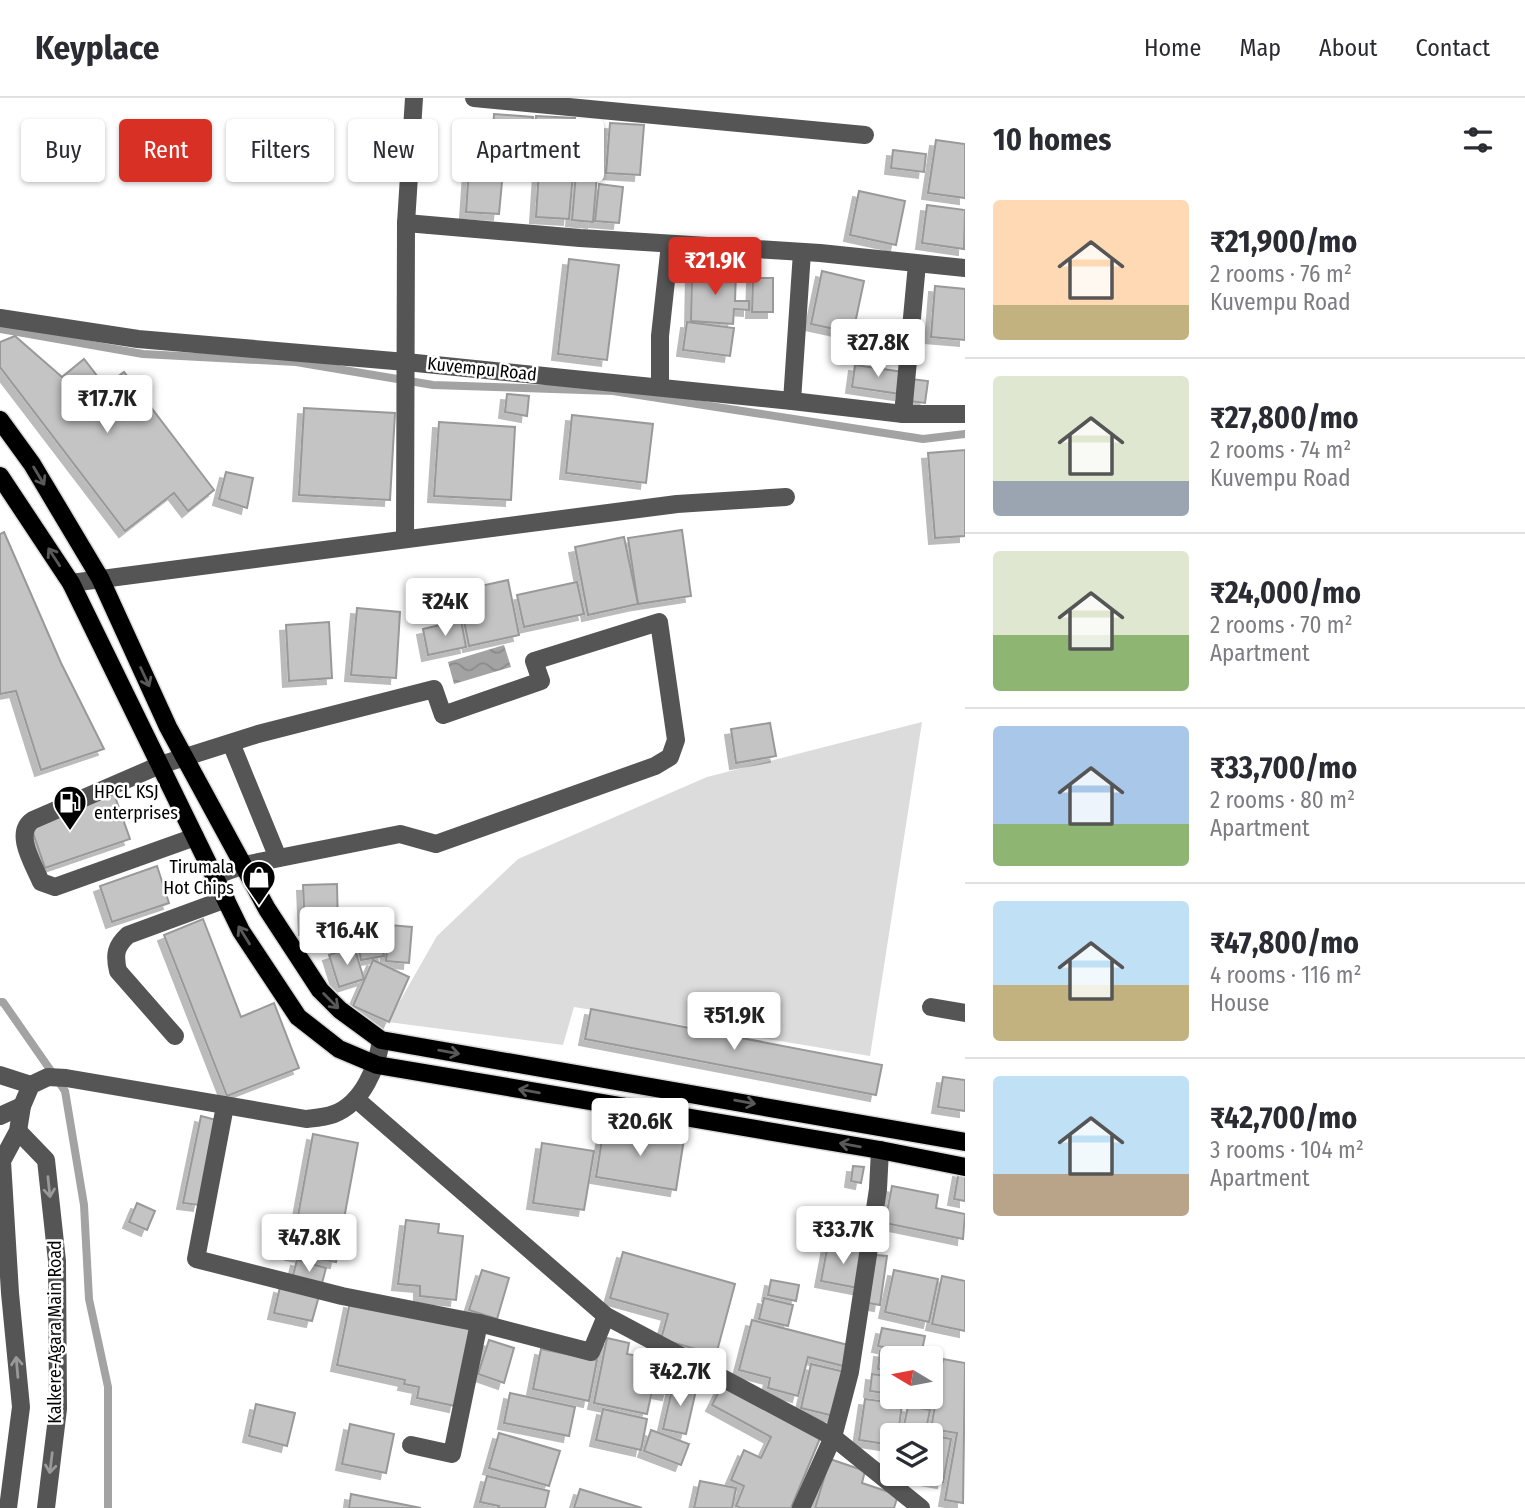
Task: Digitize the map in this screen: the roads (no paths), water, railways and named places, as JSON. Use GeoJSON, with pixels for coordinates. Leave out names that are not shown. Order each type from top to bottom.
{"type":"FeatureCollection","features":[{"type":"Feature","properties":{"kind":"main road"},"geometry":{"type":"LineString","coordinates":[[0,420],[32,464],[100,578],[168,727],[267,909],[320,990],[340,1010],[382,1040],[965,1142]]}},
{"type":"Feature","properties":{"kind":"main road"},"geometry":{"type":"LineString","coordinates":[[0,476],[71,583],[241,931],[298,1017],[338,1049],[377,1065],[880,1150],[965,1167]]}},
{"type":"Feature","properties":{"kind":"street"},"geometry":{"type":"LineString","coordinates":[[405,539],[406,223],[414,98]]}},
{"type":"Feature","properties":{"kind":"street"},"geometry":{"type":"LineString","coordinates":[[474,98],[865,135]]}},
{"type":"Feature","properties":{"kind":"street"},"geometry":{"type":"LineString","coordinates":[[406,223],[802,252],[965,268]]}},
{"type":"Feature","properties":{"kind":"street"},"geometry":{"type":"LineString","coordinates":[[660,387],[660,336],[670,244]]}},
{"type":"Feature","properties":{"kind":"street"},"geometry":{"type":"LineString","coordinates":[[792,401],[802,252]]}},
{"type":"Feature","properties":{"kind":"street"},"geometry":{"type":"LineString","coordinates":[[903,414],[917,264]]}},
{"type":"Feature","properties":{"kind":"street","name":"Kuvempu Road"},"geometry":{"type":"LineString","coordinates":[[0,318],[138,339],[660,387],[903,414],[965,414]]}},
{"type":"Feature","properties":{"kind":"street"},"geometry":{"type":"LineString","coordinates":[[71,583],[677,504],[786,497]]}},
{"type":"Feature","properties":{"kind":"street"},"geometry":{"type":"LineString","coordinates":[[195,837],[59,886],[41,882],[23,837],[29,823],[160,765],[258,734],[434,689],[443,715],[541,681],[534,661],[659,622],[676,740],[670,757],[655,766],[436,844],[400,834],[244,865],[214,876]]}},
{"type":"Feature","properties":{"kind":"street"},"geometry":{"type":"LineString","coordinates":[[231,743],[278,858]]}},
{"type":"Feature","properties":{"kind":"street"},"geometry":{"type":"LineString","coordinates":[[175,1036],[118,971],[115,959],[117,944],[128,934],[226,899]]}},
{"type":"Feature","properties":{"kind":"street"},"geometry":{"type":"LineString","coordinates":[[931,1007],[965,1013]]}},
{"type":"Feature","properties":{"kind":"street"},"geometry":{"type":"LineString","coordinates":[[18,1131],[22,1106],[31,1085],[48,1077],[306,1119],[336,1113],[356,1099],[377,1065],[382,1040]]}},
{"type":"Feature","properties":{"kind":"street"},"geometry":{"type":"LineString","coordinates":[[0,1075],[31,1085]]}},
{"type":"Feature","properties":{"kind":"street"},"geometry":{"type":"LineString","coordinates":[[356,1099],[606,1316],[833,1437],[921,1508]]}},
{"type":"Feature","properties":{"kind":"street"},"geometry":{"type":"LineString","coordinates":[[0,1116],[22,1106]]}},
{"type":"Feature","properties":{"kind":"street"},"geometry":{"type":"LineString","coordinates":[[225,1106],[196,1259],[342,1296],[480,1323],[591,1352],[606,1316]]}},
{"type":"Feature","properties":{"kind":"street","name":"Kalkere-Agara Main Road"},"geometry":{"type":"LineString","coordinates":[[8,1508],[21,1407],[10,1293],[2,1161],[18,1131],[46,1160],[57,1261],[58,1409],[46,1508]]}},
{"type":"Feature","properties":{"kind":"street"},"geometry":{"type":"LineString","coordinates":[[801,1508],[833,1437],[850,1372],[878,1189],[880,1150]]}},
{"type":"Feature","properties":{"kind":"street"},"geometry":{"type":"LineString","coordinates":[[411,1445],[453,1454],[480,1323]]}},
{"type":"Feature","properties":{"kind":"water"},"geometry":{"type":"Polygon","coordinates":[[[504,645],[511,667],[454,684],[448,662],[504,645]]]}},
{"type":"Feature","properties":{"kind":"waterway"},"geometry":{"type":"LineString","coordinates":[[0,329],[143,354],[296,362],[433,385],[613,391],[923,439],[965,434]]}},
{"type":"Feature","properties":{"kind":"waterway"},"geometry":{"type":"LineString","coordinates":[[0,1002],[3,1002],[65,1091],[84,1205],[89,1299],[108,1387],[108,1508]]}},
{"type":"Feature","properties":{"kind":"place","name":"HPCL KSJ enterprises"},"geometry":{"type":"Point","coordinates":[70,832]}},
{"type":"Feature","properties":{"kind":"place","name":"Tirumala Hot Chips"},"geometry":{"type":"Point","coordinates":[259,907]}}]}
